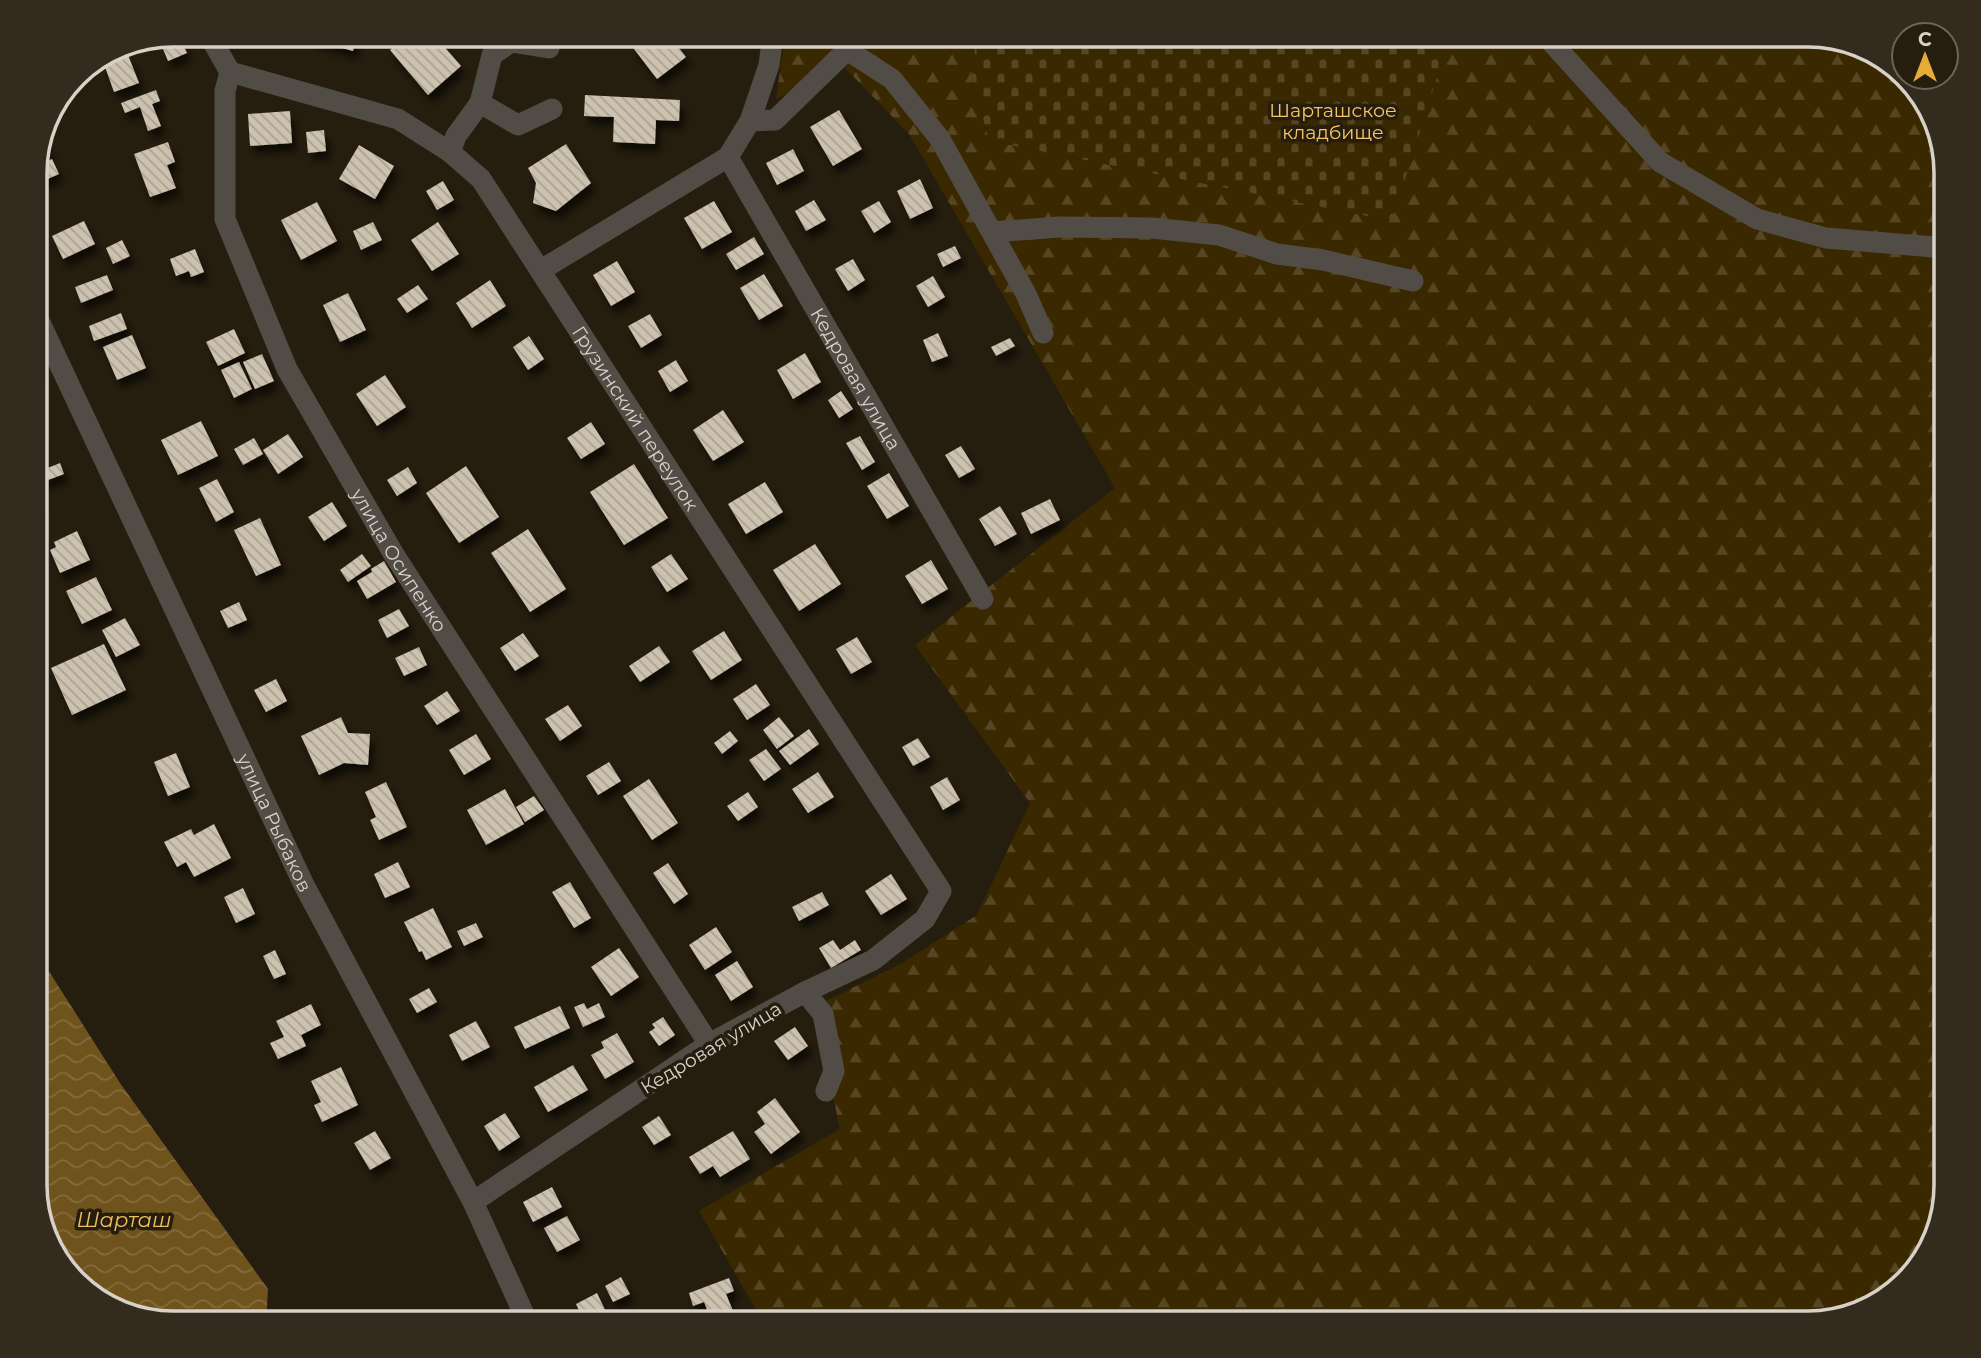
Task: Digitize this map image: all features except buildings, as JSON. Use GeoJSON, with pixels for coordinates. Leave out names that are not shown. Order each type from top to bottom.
{"type":"FeatureCollection","features":[{"type":"Feature","properties":{"kind":"street"},"geometry":{"type":"LineString","coordinates":[[1556,47],[1660,162],[1757,219],[1826,239],[1934,247]]}},
{"type":"Feature","properties":{"kind":"street"},"geometry":{"type":"LineString","coordinates":[[216,48],[230,72]]}},
{"type":"Feature","properties":{"kind":"street"},"geometry":{"type":"LineString","coordinates":[[450,152],[456,136],[480,103],[492,55],[503,48]]}},
{"type":"Feature","properties":{"kind":"street"},"geometry":{"type":"LineString","coordinates":[[541,270],[728,157],[750,121],[769,65],[771,48]]}},
{"type":"Feature","properties":{"kind":"street"},"geometry":{"type":"LineString","coordinates":[[750,121],[775,120],[846,48]]}},
{"type":"Feature","properties":{"kind":"street"},"geometry":{"type":"LineString","coordinates":[[855,48],[891,79],[940,139],[1026,294],[1043,333]]}},
{"type":"Feature","properties":{"kind":"street","name":"Грузинский переулок"},"geometry":{"type":"LineString","coordinates":[[230,72],[398,119],[450,152],[481,179],[941,891]]}},
{"type":"Feature","properties":{"kind":"street","name":"улица Осипенко"},"geometry":{"type":"LineString","coordinates":[[230,72],[225,91],[225,219],[287,369],[393,553],[709,1044]]}},
{"type":"Feature","properties":{"kind":"street"},"geometry":{"type":"LineString","coordinates":[[480,103],[518,125],[552,108]]}},
{"type":"Feature","properties":{"kind":"street","name":"Кедровая улица"},"geometry":{"type":"LineString","coordinates":[[728,157],[983,599]]}},
{"type":"Feature","properties":{"kind":"street"},"geometry":{"type":"LineString","coordinates":[[992,232],[1060,227],[1152,228],[1219,235],[1277,254],[1323,260],[1413,281]]}},
{"type":"Feature","properties":{"kind":"street","name":"улица Рыбаков"},"geometry":{"type":"LineString","coordinates":[[48,340],[304,885],[473,1202],[523,1311]]}},
{"type":"Feature","properties":{"kind":"street","name":"Кедровая улица"},"geometry":{"type":"LineString","coordinates":[[473,1202],[709,1044],[805,992],[873,960],[925,919],[941,891]]}},
{"type":"Feature","properties":{"kind":"street"},"geometry":{"type":"LineString","coordinates":[[805,992],[823,1014],[834,1071],[826,1091]]}},
{"type":"Feature","properties":{"kind":"green space"},"geometry":{"type":"Polygon","coordinates":[[[1446,47],[1824,48],[1863,60],[1890,78],[1890,91],[1903,91],[1924,125],[1933,157],[1934,174],[1934,1184],[1933,1201],[1921,1240],[1891,1279],[1856,1301],[1824,1310],[1807,1311],[757,1311],[699,1211],[840,1129],[814,1007],[902,963],[977,915],[1030,803],[915,645],[1115,488],[909,134],[845,68],[776,99],[783,48],[975,48],[972,86],[990,141],[1392,221],[1446,47]]]}},
{"type":"Feature","properties":{"kind":"green space","name":"Шарташское кладбище"},"geometry":{"type":"Polygon","coordinates":[[[1446,47],[1392,221],[990,141],[972,86],[975,48],[1446,47]]]}},
{"type":"Feature","properties":{"kind":"water","name":"Шарташ"},"geometry":{"type":"Polygon","coordinates":[[[48,971],[120,1083],[268,1289],[267,1311],[157,1310],[110,1294],[84,1274],[64,1248],[54,1225],[48,1193],[48,971]]]}}]}
